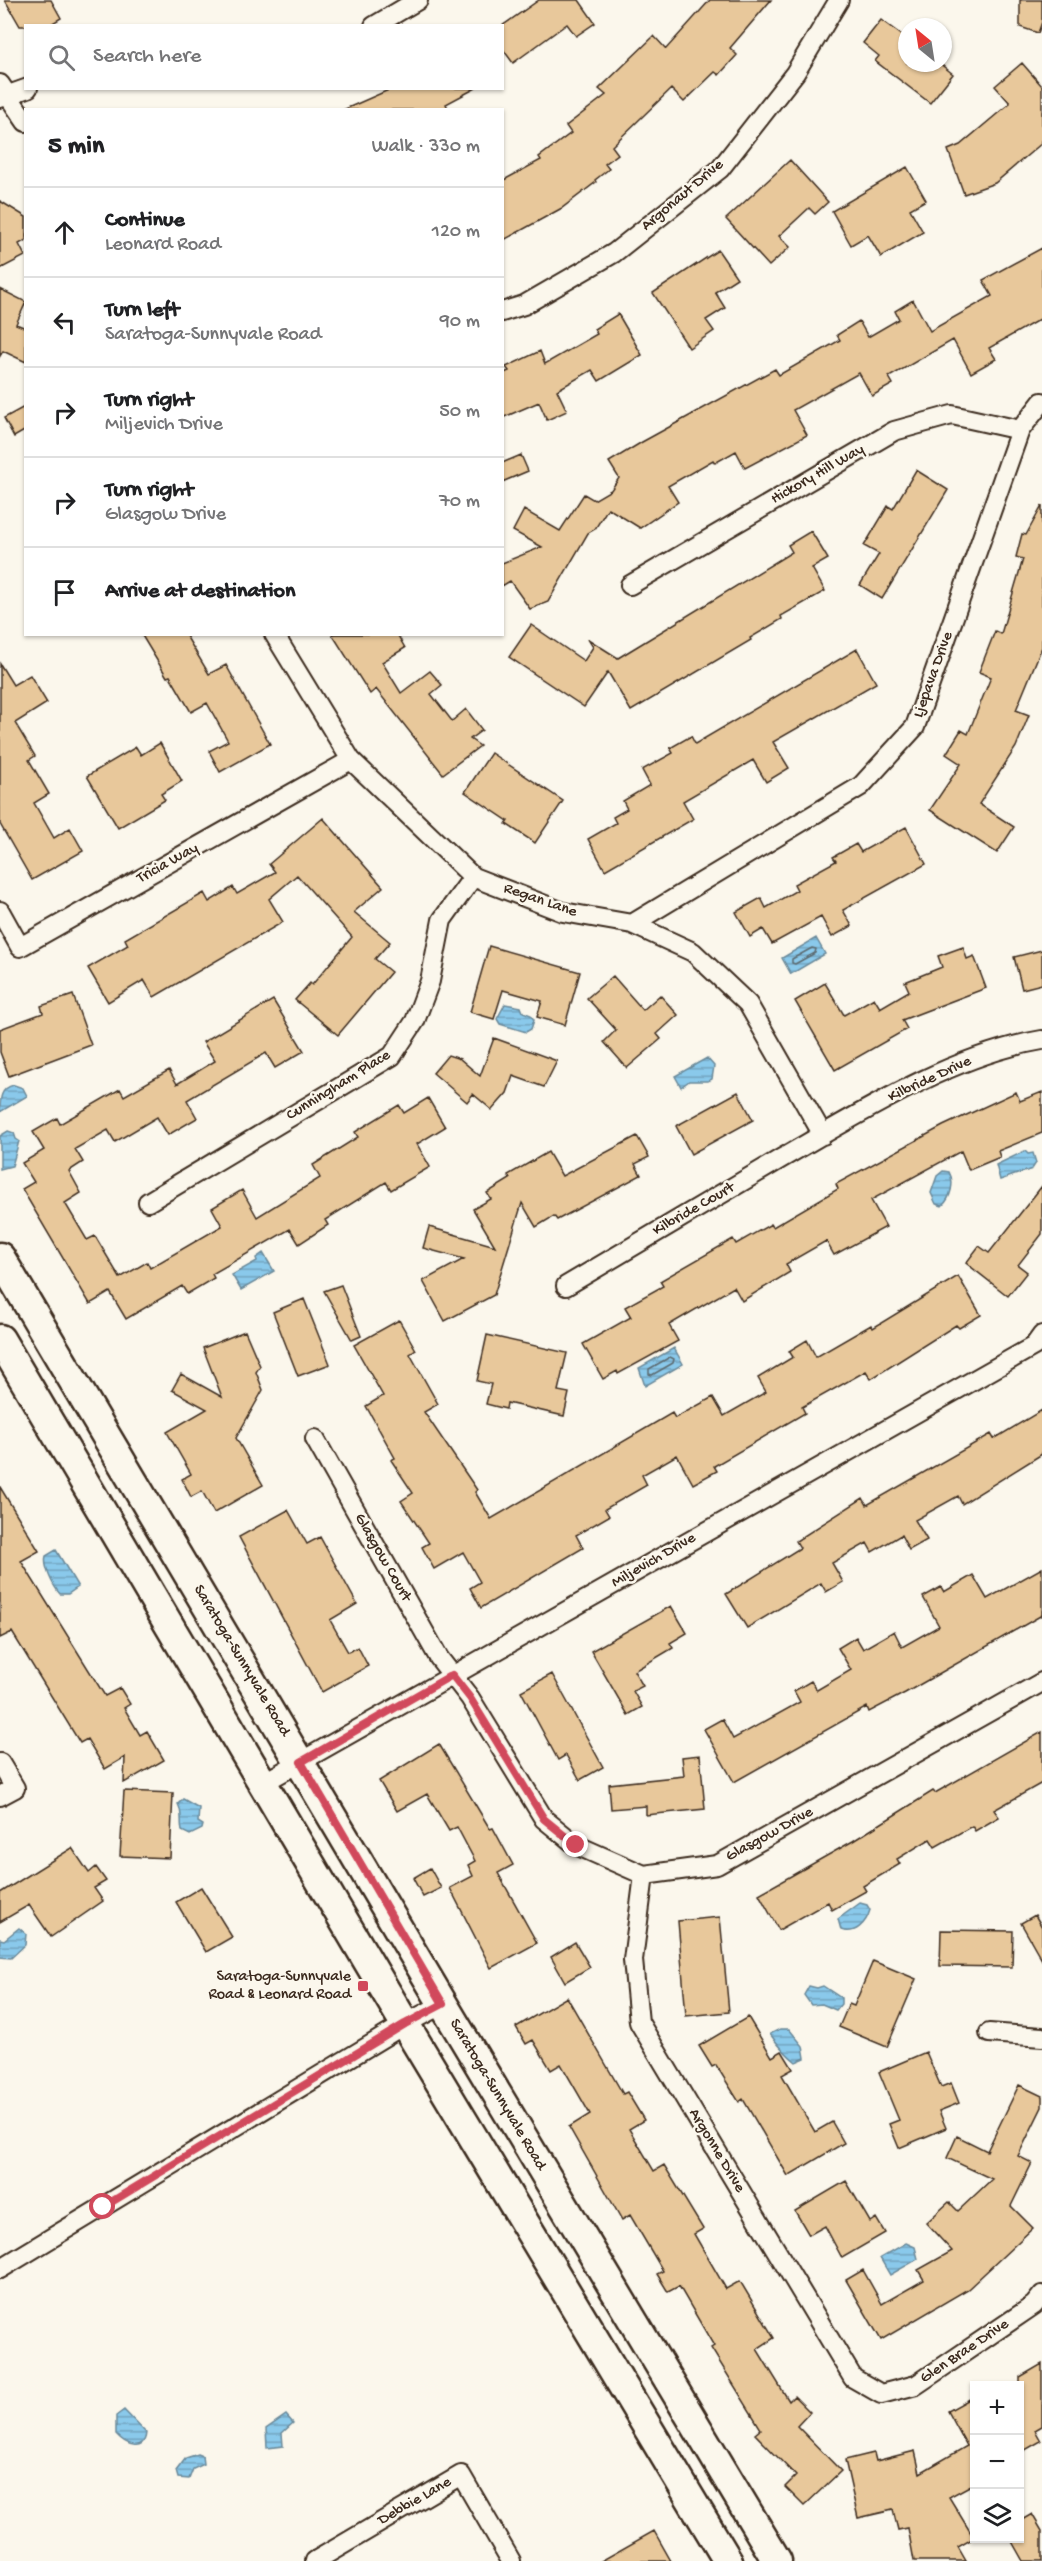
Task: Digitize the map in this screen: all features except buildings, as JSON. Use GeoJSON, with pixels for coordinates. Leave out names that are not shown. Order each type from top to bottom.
{"type":"FeatureCollection","features":[{"type":"Feature","properties":{"kind":"main road","name":"Saratoga-Sunnyvale Road"},"geometry":{"type":"LineString","coordinates":[[0,1257],[443,2004],[777,2561]]}},
{"type":"Feature","properties":{"kind":"main road"},"geometry":{"type":"LineString","coordinates":[[0,1339],[405,2024],[728,2561]]}},
{"type":"Feature","properties":{"kind":"street"},"geometry":{"type":"LineString","coordinates":[[377,24],[418,0]]}},
{"type":"Feature","properties":{"kind":"street","name":"Argonaut Drive"},"geometry":{"type":"LineString","coordinates":[[504,311],[524,305],[614,253],[720,169],[795,73],[838,0]]}},
{"type":"Feature","properties":{"kind":"street"},"geometry":{"type":"LineString","coordinates":[[24,89],[2,92],[24,120]]}},
{"type":"Feature","properties":{"kind":"street","name":"Ljepava Drive"},"geometry":{"type":"LineString","coordinates":[[632,924],[861,786],[915,727],[1020,430],[1042,402]]}},
{"type":"Feature","properties":{"kind":"street","name":"Hickory Hill Way"},"geometry":{"type":"LineString","coordinates":[[630,585],[894,430],[952,415],[1020,430]]}},
{"type":"Feature","properties":{"kind":"street","name":"Regan Lane"},"geometry":{"type":"LineString","coordinates":[[275,636],[351,760],[473,877],[563,912],[632,924],[693,952],[748,1004],[823,1135]]}},
{"type":"Feature","properties":{"kind":"street","name":"Tricia Way"},"geometry":{"type":"LineString","coordinates":[[0,911],[20,947],[351,760]]}},
{"type":"Feature","properties":{"kind":"street","name":"Cunningham Place"},"geometry":{"type":"LineString","coordinates":[[148,1202],[392,1056],[415,1021],[430,981],[442,920],[473,877]]}},
{"type":"Feature","properties":{"kind":"street","name":"Kilbride Drive"},"geometry":{"type":"LineString","coordinates":[[823,1135],[966,1061],[1042,1040]]}},
{"type":"Feature","properties":{"kind":"street","name":"Kilbride Court"},"geometry":{"type":"LineString","coordinates":[[566,1286],[823,1135]]}},
{"type":"Feature","properties":{"kind":"street","name":"Miljevich Drive"},"geometry":{"type":"LineString","coordinates":[[263,1783],[1034,1346],[1042,1335]]}},
{"type":"Feature","properties":{"kind":"street","name":"Glasgow Court"},"geometry":{"type":"LineString","coordinates":[[315,1439],[439,1658],[452,1675]]}},
{"type":"Feature","properties":{"kind":"street"},"geometry":{"type":"LineString","coordinates":[[452,1675],[470,1698],[544,1819],[576,1845],[644,1875]]}},
{"type":"Feature","properties":{"kind":"street","name":"Glasgow Drive"},"geometry":{"type":"LineString","coordinates":[[644,1875],[717,1865],[1042,1682]]}},
{"type":"Feature","properties":{"kind":"street"},"geometry":{"type":"LineString","coordinates":[[0,1763],[15,1788],[0,1796]]}},
{"type":"Feature","properties":{"kind":"street","name":"Argonne Drive"},"geometry":{"type":"LineString","coordinates":[[644,1875],[633,1960],[639,2022],[853,2378],[881,2394]]}},
{"type":"Feature","properties":{"kind":"street"},"geometry":{"type":"LineString","coordinates":[[0,2269],[405,2024],[443,2004]]}},
{"type":"Feature","properties":{"kind":"street"},"geometry":{"type":"LineString","coordinates":[[989,2033],[1042,2037]]}},
{"type":"Feature","properties":{"kind":"street","name":"Glen Brae Drive"},"geometry":{"type":"LineString","coordinates":[[881,2394],[916,2385],[1034,2305],[1042,2295]]}},
{"type":"Feature","properties":{"kind":"street","name":"Debbie Lane"},"geometry":{"type":"LineString","coordinates":[[315,2561],[460,2475],[512,2561]]}},
{"type":"Feature","properties":{"kind":"water"},"geometry":{"type":"Polygon","coordinates":[[[816,938],[825,954],[791,974],[782,958],[816,938]]]}},
{"type":"Feature","properties":{"kind":"water"},"geometry":{"type":"Polygon","coordinates":[[[505,1004],[521,1007],[523,1012],[531,1015],[534,1020],[531,1029],[526,1032],[500,1024],[497,1019],[505,1004]]]}},
{"type":"Feature","properties":{"kind":"water"},"geometry":{"type":"Polygon","coordinates":[[[707,1058],[714,1066],[712,1079],[689,1081],[681,1087],[675,1076],[707,1058]]]}},
{"type":"Feature","properties":{"kind":"water"},"geometry":{"type":"Polygon","coordinates":[[[14,1085],[23,1088],[27,1096],[0,1112],[3,1091],[14,1085]]]}},
{"type":"Feature","properties":{"kind":"water"},"geometry":{"type":"Polygon","coordinates":[[[8,1131],[14,1133],[19,1141],[12,1166],[0,1169],[0,1136],[8,1131]]]}},
{"type":"Feature","properties":{"kind":"water"},"geometry":{"type":"Polygon","coordinates":[[[1025,1151],[1028,1154],[1033,1153],[1036,1163],[1032,1169],[1000,1180],[996,1165],[1025,1151]]]}},
{"type":"Feature","properties":{"kind":"water"},"geometry":{"type":"Polygon","coordinates":[[[943,1171],[949,1172],[952,1185],[948,1199],[942,1206],[936,1204],[931,1193],[937,1176],[943,1171]]]}},
{"type":"Feature","properties":{"kind":"water"},"geometry":{"type":"Polygon","coordinates":[[[263,1253],[274,1271],[241,1290],[232,1275],[257,1261],[256,1258],[263,1253]]]}},
{"type":"Feature","properties":{"kind":"water"},"geometry":{"type":"Polygon","coordinates":[[[674,1348],[683,1364],[645,1386],[639,1368],[674,1348]]]}},
{"type":"Feature","properties":{"kind":"water"},"geometry":{"type":"Polygon","coordinates":[[[56,1550],[78,1587],[68,1594],[60,1594],[47,1570],[46,1556],[56,1550]]]}},
{"type":"Feature","properties":{"kind":"water"},"geometry":{"type":"Polygon","coordinates":[[[183,1799],[199,1808],[198,1822],[203,1825],[202,1829],[190,1835],[182,1831],[178,1804],[183,1799]]]}},
{"type":"Feature","properties":{"kind":"water"},"geometry":{"type":"Polygon","coordinates":[[[860,1903],[867,1905],[870,1910],[866,1920],[855,1930],[841,1930],[838,1919],[860,1903]]]}},
{"type":"Feature","properties":{"kind":"water"},"geometry":{"type":"Polygon","coordinates":[[[19,1928],[26,1934],[25,1945],[11,1958],[0,1957],[0,1939],[4,1940],[19,1928]]]}},
{"type":"Feature","properties":{"kind":"water"},"geometry":{"type":"Polygon","coordinates":[[[809,1986],[817,1988],[823,1986],[841,1998],[841,2004],[836,2010],[822,2004],[811,2005],[804,1995],[809,1986]]]}},
{"type":"Feature","properties":{"kind":"water"},"geometry":{"type":"Polygon","coordinates":[[[780,2029],[789,2029],[803,2046],[805,2058],[796,2062],[779,2045],[770,2034],[780,2029]]]}},
{"type":"Feature","properties":{"kind":"water"},"geometry":{"type":"Polygon","coordinates":[[[906,2243],[915,2247],[918,2259],[890,2275],[880,2258],[906,2243]]]}},
{"type":"Feature","properties":{"kind":"water"},"geometry":{"type":"Polygon","coordinates":[[[124,2410],[146,2433],[145,2439],[138,2445],[129,2444],[116,2434],[116,2416],[124,2410]]]}},
{"type":"Feature","properties":{"kind":"water"},"geometry":{"type":"Polygon","coordinates":[[[286,2415],[293,2423],[282,2433],[283,2446],[267,2448],[266,2429],[286,2415]]]}},
{"type":"Feature","properties":{"kind":"water"},"geometry":{"type":"Polygon","coordinates":[[[198,2454],[203,2456],[204,2464],[193,2469],[189,2479],[178,2478],[176,2471],[186,2458],[198,2454]]]}},
{"type":"Feature","properties":{"kind":"place","name":"Saratoga-Sunnyvale Road & Leonard Road"},"geometry":{"type":"Point","coordinates":[363,1986]}},
{"type":"Feature","properties":{"kind":"route"},"geometry":{"type":"LineString","coordinates":[[103,2207],[405,2024],[443,2004],[301,1762],[452,1675],[470,1698],[544,1819],[576,1845]]}}]}
